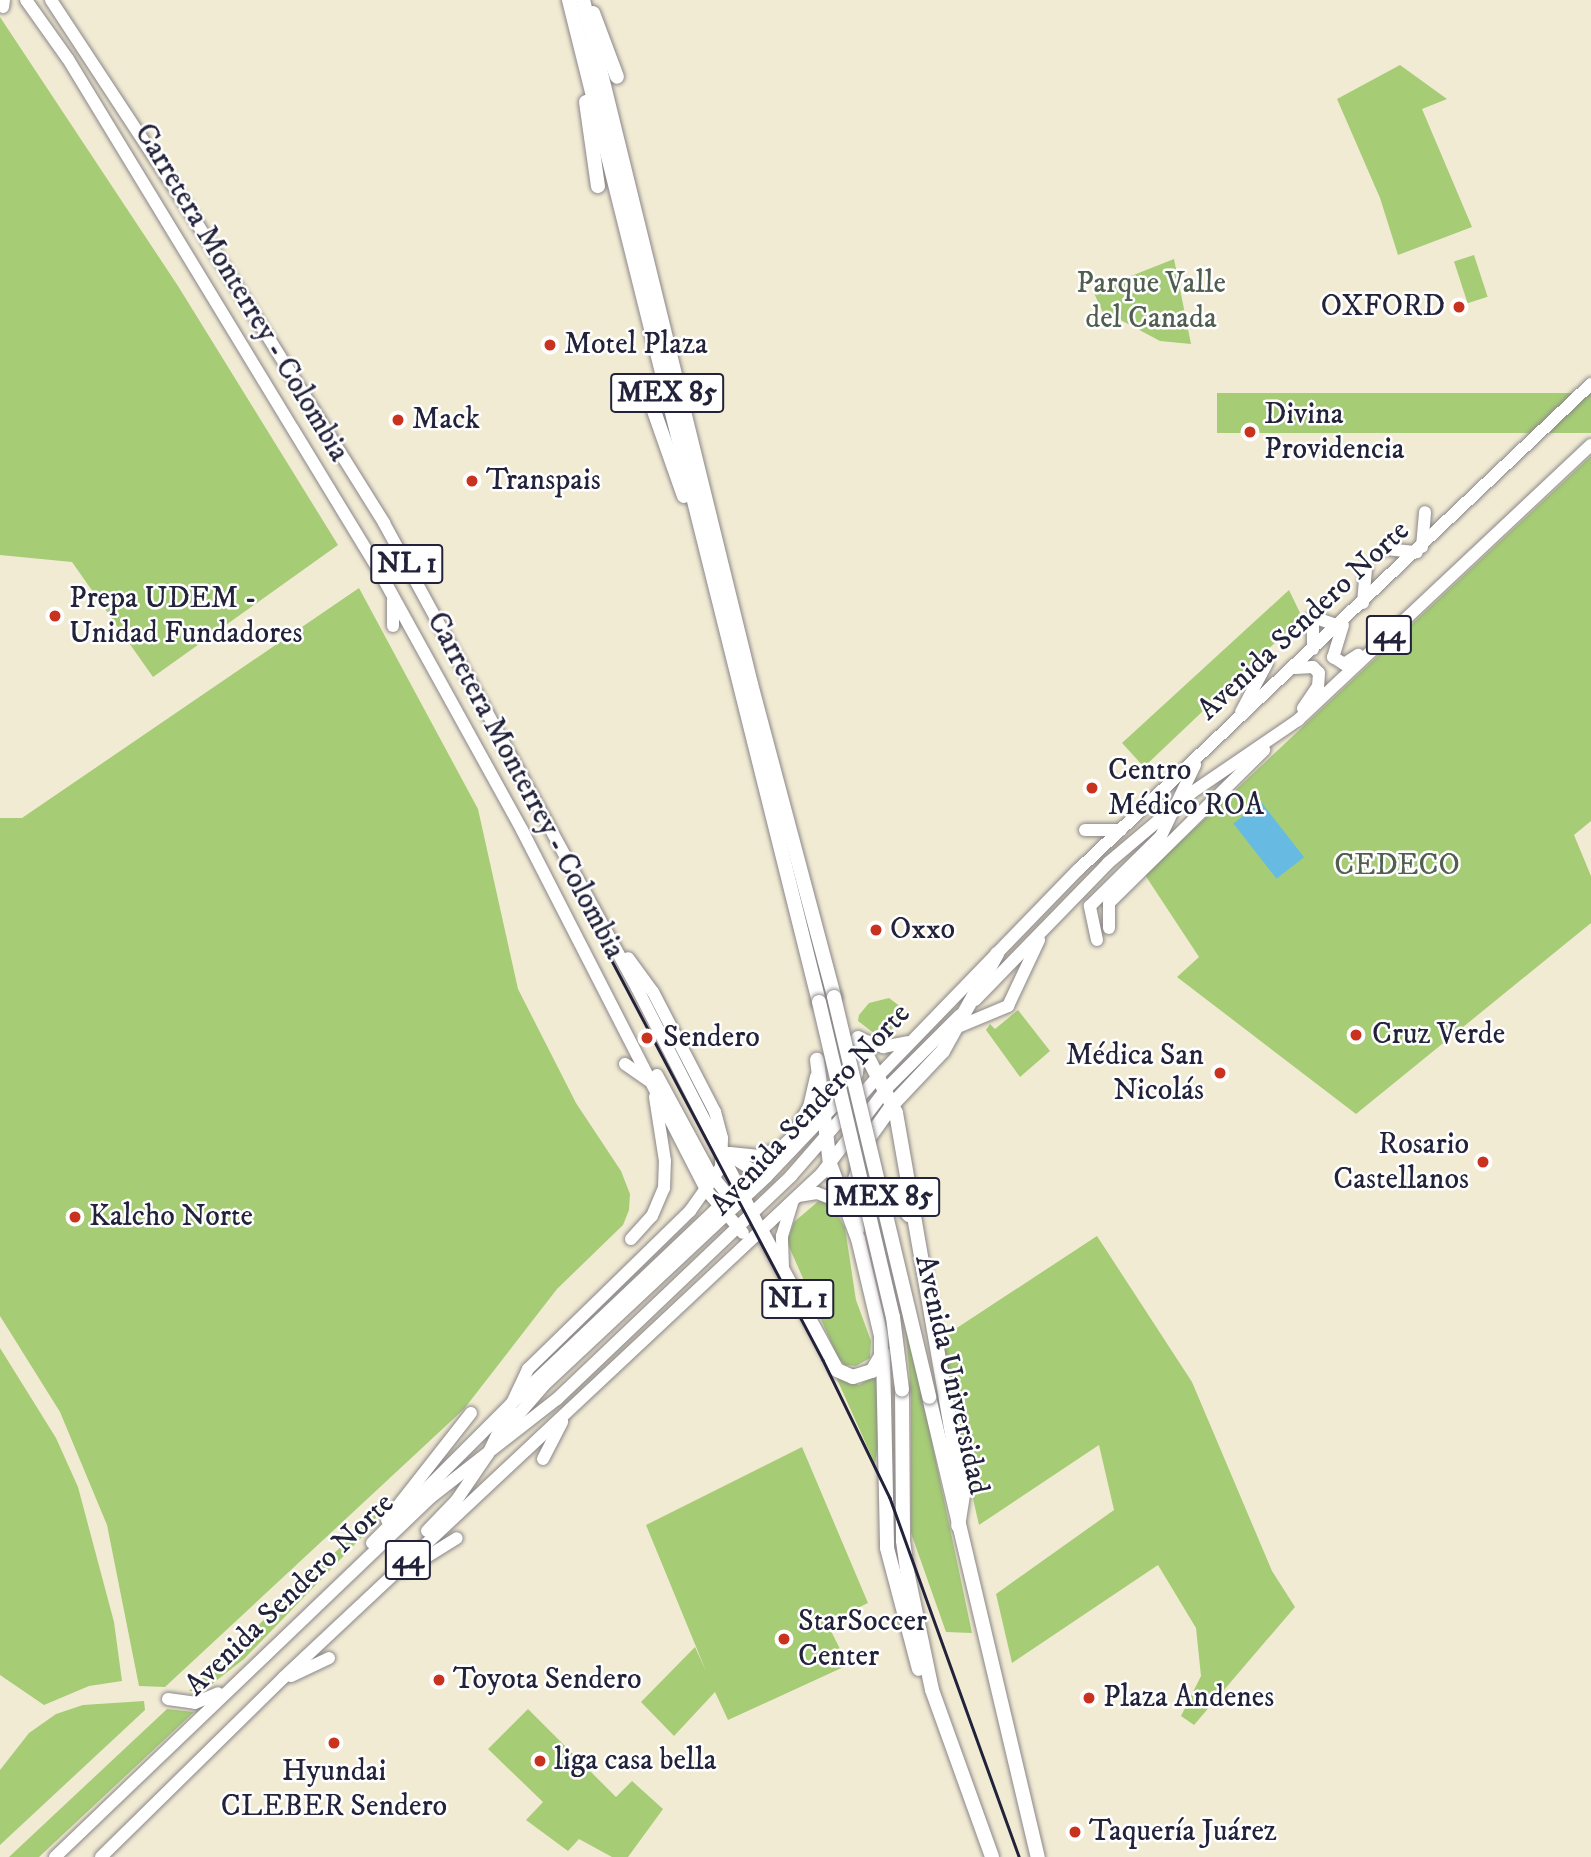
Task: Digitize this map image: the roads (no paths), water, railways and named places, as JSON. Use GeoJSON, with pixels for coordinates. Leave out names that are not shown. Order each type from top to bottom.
{"type":"FeatureCollection","features":[{"type":"Feature","properties":{"kind":"highway","name":"MEX 85"},"geometry":{"type":"LineString","coordinates":[[569,0],[699,527],[770,785]]}},
{"type":"Feature","properties":{"kind":"highway","name":"MEX 85"},"geometry":{"type":"LineString","coordinates":[[584,0],[770,785]]}},
{"type":"Feature","properties":{"kind":"highway"},"geometry":{"type":"LineString","coordinates":[[584,0],[617,77]]}},
{"type":"Feature","properties":{"kind":"highway"},"geometry":{"type":"LineString","coordinates":[[582,52],[598,186]]}},
{"type":"Feature","properties":{"kind":"highway"},"geometry":{"type":"LineString","coordinates":[[654,411],[699,527]]}},
{"type":"Feature","properties":{"kind":"highway","name":"Avenida Universidad"},"geometry":{"type":"LineString","coordinates":[[770,785],[834,997],[1038,1857]]}},
{"type":"Feature","properties":{"kind":"highway","name":"Avenida Universidad"},"geometry":{"type":"LineString","coordinates":[[770,785],[893,1317],[902,1389],[903,1541],[908,1576],[932,1690],[992,1857]]}},
{"type":"Feature","properties":{"kind":"highway"},"geometry":{"type":"LineString","coordinates":[[848,1205],[861,1154],[893,1104],[943,1051],[996,954]]}},
{"type":"Feature","properties":{"kind":"highway"},"geometry":{"type":"LineString","coordinates":[[859,1038],[880,1074],[893,1104],[963,1495],[958,1526]]}},
{"type":"Feature","properties":{"kind":"highway"},"geometry":{"type":"LineString","coordinates":[[817,1060],[830,1164],[848,1205],[858,1239],[882,1346],[887,1548],[919,1669]]}},
{"type":"Feature","properties":{"kind":"highway"},"geometry":{"type":"LineString","coordinates":[[848,1205],[869,1189],[887,1188],[912,1219]]}},
{"type":"Feature","properties":{"kind":"highway","name":"NL 1"},"geometry":{"type":"LineString","coordinates":[[756,1236],[783,1272],[835,1367],[847,1376],[866,1374],[879,1361],[882,1346]]}},
{"type":"Feature","properties":{"kind":"main road","name":"Carretera Monterrey - Colombia"},"geometry":{"type":"LineString","coordinates":[[26,0],[82,82],[393,596],[522,830],[707,1191],[752,1213],[756,1236]]}},
{"type":"Feature","properties":{"kind":"main road","name":"Carretera Monterrey - Colombia"},"geometry":{"type":"LineString","coordinates":[[51,0],[198,223],[384,523],[723,1151],[738,1227],[756,1236]]}},
{"type":"Feature","properties":{"kind":"main road","name":"Avenida Sendero Norte"},"geometry":{"type":"LineString","coordinates":[[55,1857],[431,1497],[557,1398],[738,1227],[791,1176],[880,1074],[1121,830],[1342,624],[1591,384]]}},
{"type":"Feature","properties":{"kind":"main road","name":"Avenida Sendero Norte"},"geometry":{"type":"LineString","coordinates":[[101,1857],[282,1679],[830,1164],[887,1088],[1108,863],[1173,807],[1276,737],[1385,639],[1591,445]]}},
{"type":"Feature","properties":{"kind":"main road"},"geometry":{"type":"LineString","coordinates":[[1386,549],[1419,550],[1424,512]]}},
{"type":"Feature","properties":{"kind":"main road"},"geometry":{"type":"LineString","coordinates":[[1363,603],[1366,567]]}},
{"type":"Feature","properties":{"kind":"main road"},"geometry":{"type":"LineString","coordinates":[[393,596],[393,626]]}},
{"type":"Feature","properties":{"kind":"main road"},"geometry":{"type":"LineString","coordinates":[[1313,649],[1313,617],[1342,624],[1333,652],[1340,664],[1385,639]]}},
{"type":"Feature","properties":{"kind":"main road"},"geometry":{"type":"LineString","coordinates":[[1238,719],[1267,663]]}},
{"type":"Feature","properties":{"kind":"main road"},"geometry":{"type":"LineString","coordinates":[[1097,940],[1090,906],[1158,849],[1276,737],[1309,701],[1320,680],[1313,667],[1295,668]]}},
{"type":"Feature","properties":{"kind":"main road"},"geometry":{"type":"LineString","coordinates":[[1109,928],[1109,903],[1158,849],[1173,807],[1204,750]]}},
{"type":"Feature","properties":{"kind":"main road"},"geometry":{"type":"LineString","coordinates":[[1085,830],[1121,830]]}},
{"type":"Feature","properties":{"kind":"main road"},"geometry":{"type":"LineString","coordinates":[[940,1035],[1008,1006],[1043,931]]}},
{"type":"Feature","properties":{"kind":"main road"},"geometry":{"type":"LineString","coordinates":[[620,1020],[638,1039],[715,1180],[732,1202]]}},
{"type":"Feature","properties":{"kind":"main road"},"geometry":{"type":"LineString","coordinates":[[282,1679],[306,1645],[437,1522],[490,1449],[544,1385],[823,1117],[857,1073],[859,1038],[891,1047],[919,1034]]}},
{"type":"Feature","properties":{"kind":"main road"},"geometry":{"type":"LineString","coordinates":[[760,1175],[791,1138],[809,1107],[817,1060]]}},
{"type":"Feature","properties":{"kind":"main road"},"geometry":{"type":"LineString","coordinates":[[625,1063],[652,1084],[665,1178],[652,1216],[631,1239]]}},
{"type":"Feature","properties":{"kind":"main road"},"geometry":{"type":"LineString","coordinates":[[723,1151],[757,1156],[791,1138]]}},
{"type":"Feature","properties":{"kind":"main road"},"geometry":{"type":"LineString","coordinates":[[723,1151],[760,1175],[791,1176]]}},
{"type":"Feature","properties":{"kind":"main road"},"geometry":{"type":"LineString","coordinates":[[490,1449],[510,1404],[540,1354],[655,1247],[707,1191],[715,1180],[723,1151]]}},
{"type":"Feature","properties":{"kind":"main road"},"geometry":{"type":"LineString","coordinates":[[783,1272],[782,1236],[795,1198],[817,1193],[848,1205]]}},
{"type":"Feature","properties":{"kind":"main road"},"geometry":{"type":"LineString","coordinates":[[373,1540],[510,1404],[732,1202]]}},
{"type":"Feature","properties":{"kind":"main road"},"geometry":{"type":"LineString","coordinates":[[359,1565],[373,1540],[471,1413]]}},
{"type":"Feature","properties":{"kind":"main road"},"geometry":{"type":"LineString","coordinates":[[543,1459],[565,1414]]}},
{"type":"Feature","properties":{"kind":"main road"},"geometry":{"type":"LineString","coordinates":[[383,1584],[457,1538]]}},
{"type":"Feature","properties":{"kind":"main road"},"geometry":{"type":"LineString","coordinates":[[282,1679],[329,1658]]}},
{"type":"Feature","properties":{"kind":"main road"},"geometry":{"type":"LineString","coordinates":[[168,1699],[202,1702],[257,1662]]}},
{"type":"Feature","properties":{"kind":"water"},"geometry":{"type":"Polygon","coordinates":[[[1261,802],[1304,857],[1277,879],[1233,824],[1261,802]]]}},
{"type":"Feature","properties":{"kind":"railway"},"geometry":{"type":"LineString","coordinates":[[564,870],[823,1360],[890,1498],[1019,1857]]}},
{"type":"Feature","properties":{"kind":"place","name":"OXFORD"},"geometry":{"type":"Point","coordinates":[1459,307]}},
{"type":"Feature","properties":{"kind":"place","name":"Motel Plaza"},"geometry":{"type":"Point","coordinates":[550,345]}},
{"type":"Feature","properties":{"kind":"place","name":"Mack"},"geometry":{"type":"Point","coordinates":[398,420]}},
{"type":"Feature","properties":{"kind":"place","name":"Divina Providencia"},"geometry":{"type":"Point","coordinates":[1250,432]}},
{"type":"Feature","properties":{"kind":"place","name":"Transpais"},"geometry":{"type":"Point","coordinates":[472,481]}},
{"type":"Feature","properties":{"kind":"place","name":"Prepa UDEM - Unidad Fundadores"},"geometry":{"type":"Point","coordinates":[55,616]}},
{"type":"Feature","properties":{"kind":"place","name":"Centro Médico ROA"},"geometry":{"type":"Point","coordinates":[1092,788]}},
{"type":"Feature","properties":{"kind":"place","name":"Oxxo"},"geometry":{"type":"Point","coordinates":[876,930]}},
{"type":"Feature","properties":{"kind":"place","name":"Cruz Verde"},"geometry":{"type":"Point","coordinates":[1356,1035]}},
{"type":"Feature","properties":{"kind":"place","name":"Sendero"},"geometry":{"type":"Point","coordinates":[647,1038]}},
{"type":"Feature","properties":{"kind":"place","name":"Médica San Nicolás"},"geometry":{"type":"Point","coordinates":[1220,1073]}},
{"type":"Feature","properties":{"kind":"place","name":"Rosario Castellanos"},"geometry":{"type":"Point","coordinates":[1483,1162]}},
{"type":"Feature","properties":{"kind":"place","name":"Kalcho Norte"},"geometry":{"type":"Point","coordinates":[75,1217]}},
{"type":"Feature","properties":{"kind":"place","name":"StarSoccer Center"},"geometry":{"type":"Point","coordinates":[784,1639]}},
{"type":"Feature","properties":{"kind":"place","name":"Toyota Sendero"},"geometry":{"type":"Point","coordinates":[439,1680]}},
{"type":"Feature","properties":{"kind":"place","name":"Plaza Andenes"},"geometry":{"type":"Point","coordinates":[1089,1698]}},
{"type":"Feature","properties":{"kind":"place","name":"Hyundai CLEBER Sendero"},"geometry":{"type":"Point","coordinates":[334,1743]}},
{"type":"Feature","properties":{"kind":"place","name":"liga casa bella"},"geometry":{"type":"Point","coordinates":[540,1761]}},
{"type":"Feature","properties":{"kind":"place","name":"Taquería Juárez"},"geometry":{"type":"Point","coordinates":[1075,1832]}},
{"type":"Feature","properties":{"kind":"park label","name":"Parque Valle del Canada"},"geometry":{"type":"Point","coordinates":[1151,301]}},
{"type":"Feature","properties":{"kind":"park label","name":"CEDECO"},"geometry":{"type":"Point","coordinates":[1397,866]}}]}
